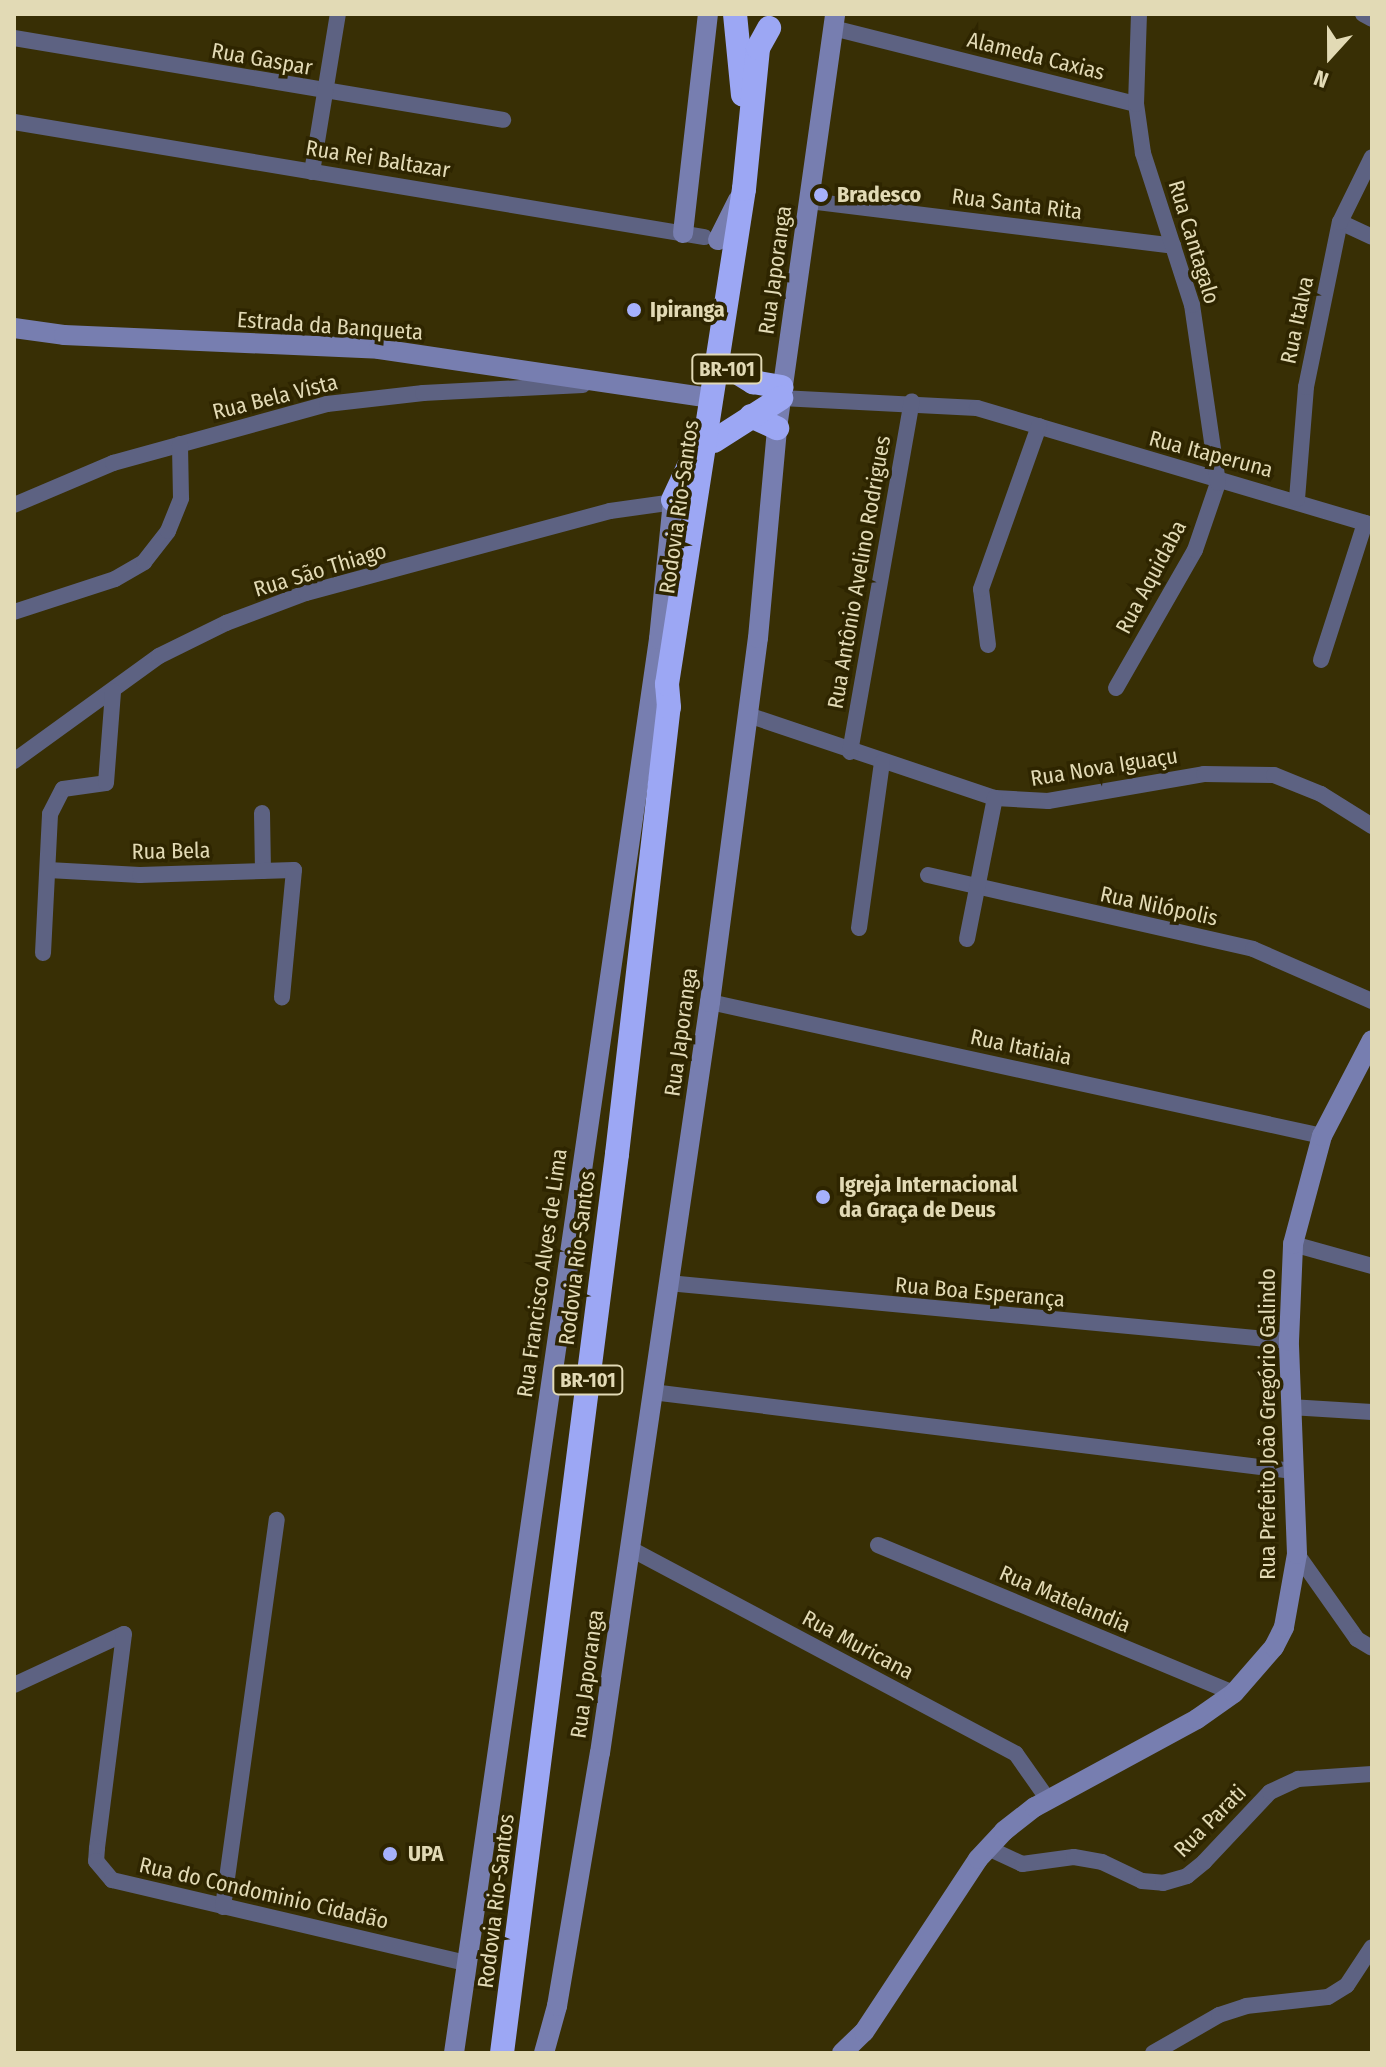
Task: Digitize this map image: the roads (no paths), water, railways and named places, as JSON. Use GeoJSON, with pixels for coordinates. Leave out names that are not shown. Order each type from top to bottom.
{"type":"FeatureCollection","features":[{"type":"Feature","properties":{"kind":"highway"},"geometry":{"type":"LineString","coordinates":[[735,14],[748,146]]}},
{"type":"Feature","properties":{"kind":"highway","name":"Rodovia Rio-Santos"},"geometry":{"type":"LineString","coordinates":[[669,707],[681,685],[708,439],[699,396],[719,240],[744,189],[758,48],[770,21]]}},
{"type":"Feature","properties":{"kind":"highway","name":"Rodovia Rio-Santos"},"geometry":{"type":"LineString","coordinates":[[502,2053],[669,707],[667,684],[682,504],[708,439],[727,366],[772,55],[770,21]]}},
{"type":"Feature","properties":{"kind":"highway"},"geometry":{"type":"LineString","coordinates":[[727,366],[753,382],[782,392]]}},
{"type":"Feature","properties":{"kind":"highway"},"geometry":{"type":"LineString","coordinates":[[708,439],[751,416],[782,392]]}},
{"type":"Feature","properties":{"kind":"highway"},"geometry":{"type":"LineString","coordinates":[[751,416],[777,428]]}},
{"type":"Feature","properties":{"kind":"main road"},"geometry":{"type":"LineString","coordinates":[[683,233],[708,14]]}},
{"type":"Feature","properties":{"kind":"main road","name":"Rua Japoranga"},"geometry":{"type":"LineString","coordinates":[[544,2053],[557,2006],[600,1753],[710,1002],[748,715],[777,428],[834,21]]}},
{"type":"Feature","properties":{"kind":"main road","name":"Estrada da Banqueta"},"geometry":{"type":"LineString","coordinates":[[14,328],[64,335],[379,349],[699,396]]}},
{"type":"Feature","properties":{"kind":"main road","name":"Rua Francisco Alves de Lima"},"geometry":{"type":"LineString","coordinates":[[454,2053],[659,639],[682,504]]}},
{"type":"Feature","properties":{"kind":"main road","name":"Rua Prefeito João Gregório Galindo"},"geometry":{"type":"LineString","coordinates":[[842,2053],[864,2032],[988,1848],[1049,1801],[1234,1693],[1260,1668],[1284,1627],[1297,1554],[1289,1341],[1293,1244],[1322,1136],[1372,1040]]}},
{"type":"Feature","properties":{"kind":"street"},"geometry":{"type":"LineString","coordinates":[[312,172],[338,14]]}},
{"type":"Feature","properties":{"kind":"street","name":"Rua Cantagalo"},"geometry":{"type":"LineString","coordinates":[[1139,14],[1136,104],[1143,153],[1192,305],[1218,483]]}},
{"type":"Feature","properties":{"kind":"street"},"geometry":{"type":"LineString","coordinates":[[1363,14],[1372,19]]}},
{"type":"Feature","properties":{"kind":"street","name":"Alameda Caxias"},"geometry":{"type":"LineString","coordinates":[[834,21],[1136,104]]}},
{"type":"Feature","properties":{"kind":"street","name":"Rua Gaspar"},"geometry":{"type":"LineString","coordinates":[[14,38],[503,120]]}},
{"type":"Feature","properties":{"kind":"street","name":"Rua Rei Baltazar"},"geometry":{"type":"LineString","coordinates":[[14,122],[719,240]]}},
{"type":"Feature","properties":{"kind":"street","name":"Rua Italva"},"geometry":{"type":"LineString","coordinates":[[1297,499],[1306,387],[1340,222],[1372,157]]}},
{"type":"Feature","properties":{"kind":"street","name":"Rua Santa Rita"},"geometry":{"type":"LineString","coordinates":[[809,201],[1173,246]]}},
{"type":"Feature","properties":{"kind":"street"},"geometry":{"type":"LineString","coordinates":[[1340,222],[1372,237]]}},
{"type":"Feature","properties":{"kind":"street","name":"Rua Bela Vista"},"geometry":{"type":"LineString","coordinates":[[14,505],[113,463],[327,404],[423,393],[605,384]]}},
{"type":"Feature","properties":{"kind":"street","name":"Rua Itaperuna"},"geometry":{"type":"LineString","coordinates":[[782,392],[977,408],[1218,483],[1297,499],[1369,524]]}},
{"type":"Feature","properties":{"kind":"street","name":"Rua Antônio Avelino Rodrigues"},"geometry":{"type":"LineString","coordinates":[[850,752],[912,401]]}},
{"type":"Feature","properties":{"kind":"street"},"geometry":{"type":"LineString","coordinates":[[988,645],[981,589],[1039,426]]}},
{"type":"Feature","properties":{"kind":"street"},"geometry":{"type":"LineString","coordinates":[[14,612],[115,579],[144,562],[168,531],[181,498],[180,444]]}},
{"type":"Feature","properties":{"kind":"street","name":"Rua Aquidaba"},"geometry":{"type":"LineString","coordinates":[[1116,688],[1195,550],[1218,483]]}},
{"type":"Feature","properties":{"kind":"street","name":"Rua São Thiago"},"geometry":{"type":"LineString","coordinates":[[14,761],[173,649],[306,593],[610,511],[682,504]]}},
{"type":"Feature","properties":{"kind":"street"},"geometry":{"type":"LineString","coordinates":[[1321,660],[1369,524]]}},
{"type":"Feature","properties":{"kind":"street"},"geometry":{"type":"LineString","coordinates":[[43,953],[50,814],[63,789],[106,783],[113,691]]}},
{"type":"Feature","properties":{"kind":"street","name":"Rua Nova Iguaçu"},"geometry":{"type":"LineString","coordinates":[[748,715],[882,763],[995,798],[1048,801],[1204,774],[1274,775],[1310,789],[1372,826]]}},
{"type":"Feature","properties":{"kind":"street"},"geometry":{"type":"LineString","coordinates":[[859,928],[882,763]]}},
{"type":"Feature","properties":{"kind":"street"},"geometry":{"type":"LineString","coordinates":[[967,939],[995,798]]}},
{"type":"Feature","properties":{"kind":"street"},"geometry":{"type":"LineString","coordinates":[[262,813],[263,871]]}},
{"type":"Feature","properties":{"kind":"street","name":"Rua Bela"},"geometry":{"type":"LineString","coordinates":[[48,870],[140,875],[294,870],[282,997]]}},
{"type":"Feature","properties":{"kind":"street","name":"Rua Nilópolis"},"geometry":{"type":"LineString","coordinates":[[928,875],[1253,949],[1372,1001]]}},
{"type":"Feature","properties":{"kind":"street","name":"Rua Itatiaia"},"geometry":{"type":"LineString","coordinates":[[710,1002],[1322,1136]]}},
{"type":"Feature","properties":{"kind":"street"},"geometry":{"type":"LineString","coordinates":[[1293,1244],[1372,1266]]}},
{"type":"Feature","properties":{"kind":"street","name":"Rua Boa Esperança"},"geometry":{"type":"LineString","coordinates":[[668,1283],[1289,1341]]}},
{"type":"Feature","properties":{"kind":"street"},"geometry":{"type":"LineString","coordinates":[[652,1392],[1293,1471]]}},
{"type":"Feature","properties":{"kind":"street"},"geometry":{"type":"LineString","coordinates":[[1290,1407],[1372,1412]]}},
{"type":"Feature","properties":{"kind":"street"},"geometry":{"type":"LineString","coordinates":[[223,1907],[277,1520]]}},
{"type":"Feature","properties":{"kind":"street","name":"Rua Matelandia"},"geometry":{"type":"LineString","coordinates":[[878,1545],[1234,1693]]}},
{"type":"Feature","properties":{"kind":"street","name":"Rua Muricana"},"geometry":{"type":"LineString","coordinates":[[629,1548],[1016,1754],[1049,1801]]}},
{"type":"Feature","properties":{"kind":"street"},"geometry":{"type":"LineString","coordinates":[[1297,1554],[1357,1639],[1372,1648]]}},
{"type":"Feature","properties":{"kind":"street","name":"Rua do Condominio Cidadão"},"geometry":{"type":"LineString","coordinates":[[14,1685],[124,1634],[96,1861],[112,1880],[466,1963]]}},
{"type":"Feature","properties":{"kind":"street","name":"Rua Parati"},"geometry":{"type":"LineString","coordinates":[[988,1848],[1022,1864],[1074,1857],[1102,1862],[1142,1881],[1163,1883],[1187,1876],[1204,1862],[1270,1792],[1298,1779],[1372,1774]]}},
{"type":"Feature","properties":{"kind":"street"},"geometry":{"type":"LineString","coordinates":[[1153,2053],[1219,2015],[1246,2006],[1328,1997],[1347,1985],[1372,1947]]}},
{"type":"Feature","properties":{"kind":"place","name":"Bradesco"},"geometry":{"type":"Point","coordinates":[821,195]}},
{"type":"Feature","properties":{"kind":"place","name":"Ipiranga"},"geometry":{"type":"Point","coordinates":[634,310]}},
{"type":"Feature","properties":{"kind":"place","name":"Igreja Internacional da Graça de Deus"},"geometry":{"type":"Point","coordinates":[823,1197]}},
{"type":"Feature","properties":{"kind":"place","name":"UPA"},"geometry":{"type":"Point","coordinates":[390,1854]}}]}
